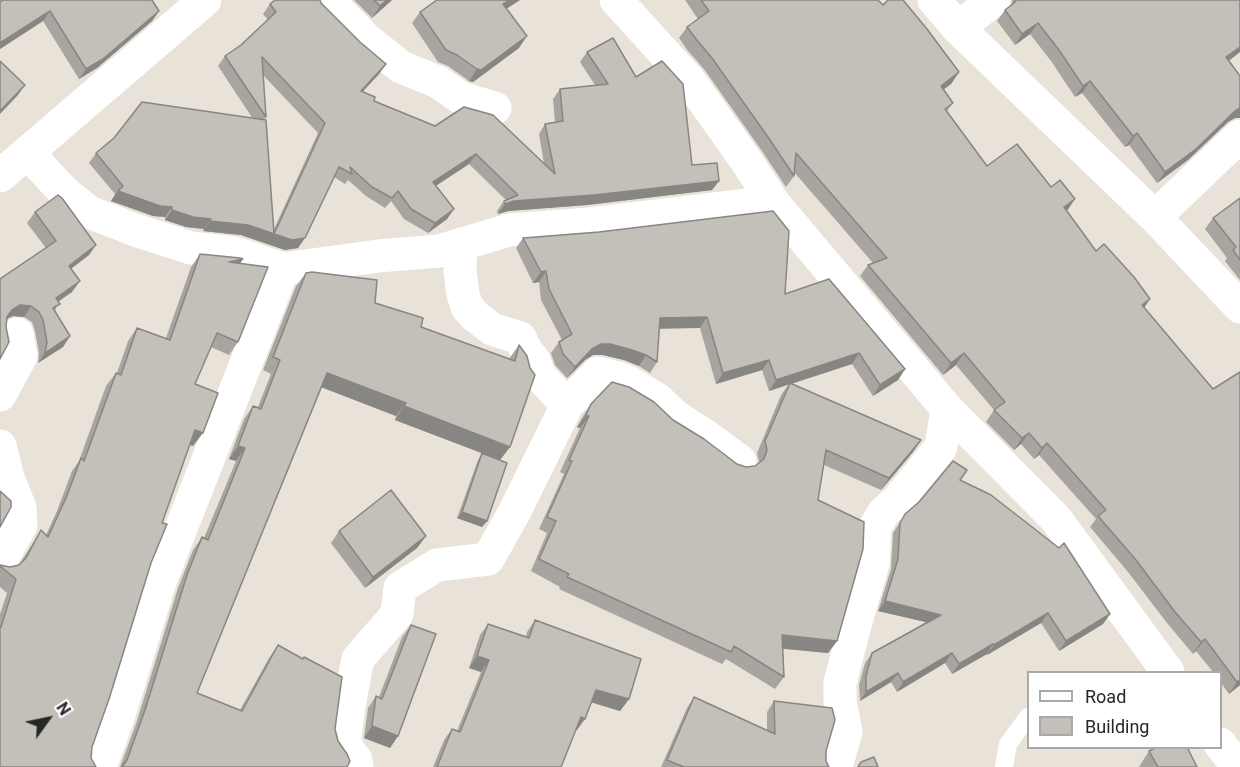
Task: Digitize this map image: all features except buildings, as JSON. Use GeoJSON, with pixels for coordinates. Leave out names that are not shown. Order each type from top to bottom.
{"type":"FeatureCollection","features":[{"type":"Feature","properties":{"kind":"street"},"geometry":{"type":"LineString","coordinates":[[0,176],[204,0]]}},
{"type":"Feature","properties":{"kind":"street"},"geometry":{"type":"LineString","coordinates":[[328,0],[366,39],[401,67],[438,82],[461,98],[495,108]]}},
{"type":"Feature","properties":{"kind":"street"},"geometry":{"type":"LineString","coordinates":[[616,0],[689,80],[773,201],[947,409],[1056,519],[1167,671]]}},
{"type":"Feature","properties":{"kind":"street"},"geometry":{"type":"LineString","coordinates":[[934,0],[958,28],[1155,217],[1240,307]]}},
{"type":"Feature","properties":{"kind":"street"},"geometry":{"type":"LineString","coordinates":[[958,28],[994,0]]}},
{"type":"Feature","properties":{"kind":"street"},"geometry":{"type":"LineString","coordinates":[[1155,217],[1240,136]]}},
{"type":"Feature","properties":{"kind":"street"},"geometry":{"type":"LineString","coordinates":[[28,153],[64,192],[89,212],[191,248],[235,253],[283,269],[378,256],[439,251],[509,230],[589,224],[773,201]]}},
{"type":"Feature","properties":{"kind":"street"},"geometry":{"type":"LineString","coordinates":[[461,244],[460,271],[467,307],[492,329],[520,338],[534,360],[539,375],[567,405]]}},
{"type":"Feature","properties":{"kind":"street"},"geometry":{"type":"LineString","coordinates":[[100,767],[118,718],[160,582],[283,269]]}},
{"type":"Feature","properties":{"kind":"street"},"geometry":{"type":"LineString","coordinates":[[0,395],[21,356],[18,334]]}},
{"type":"Feature","properties":{"kind":"street"},"geometry":{"type":"LineString","coordinates":[[357,767],[356,760],[344,744],[358,659],[397,614],[400,588],[437,565],[488,559],[514,513],[567,405],[598,373],[629,382],[657,399],[675,416],[740,461]]}},
{"type":"Feature","properties":{"kind":"street"},"geometry":{"type":"LineString","coordinates":[[836,767],[846,732],[840,701],[840,683],[873,564],[875,527],[884,512],[898,500],[941,447],[947,409]]}},
{"type":"Feature","properties":{"kind":"street"},"geometry":{"type":"LineString","coordinates":[[0,446],[8,478],[20,508],[21,525],[0,562]]}},
{"type":"Feature","properties":{"kind":"street"},"geometry":{"type":"LineString","coordinates":[[1222,745],[1238,767]]}},
{"type":"Feature","properties":{"kind":"lane"},"geometry":{"type":"LineString","coordinates":[[1004,767],[1008,744],[1027,720]]}}]}
